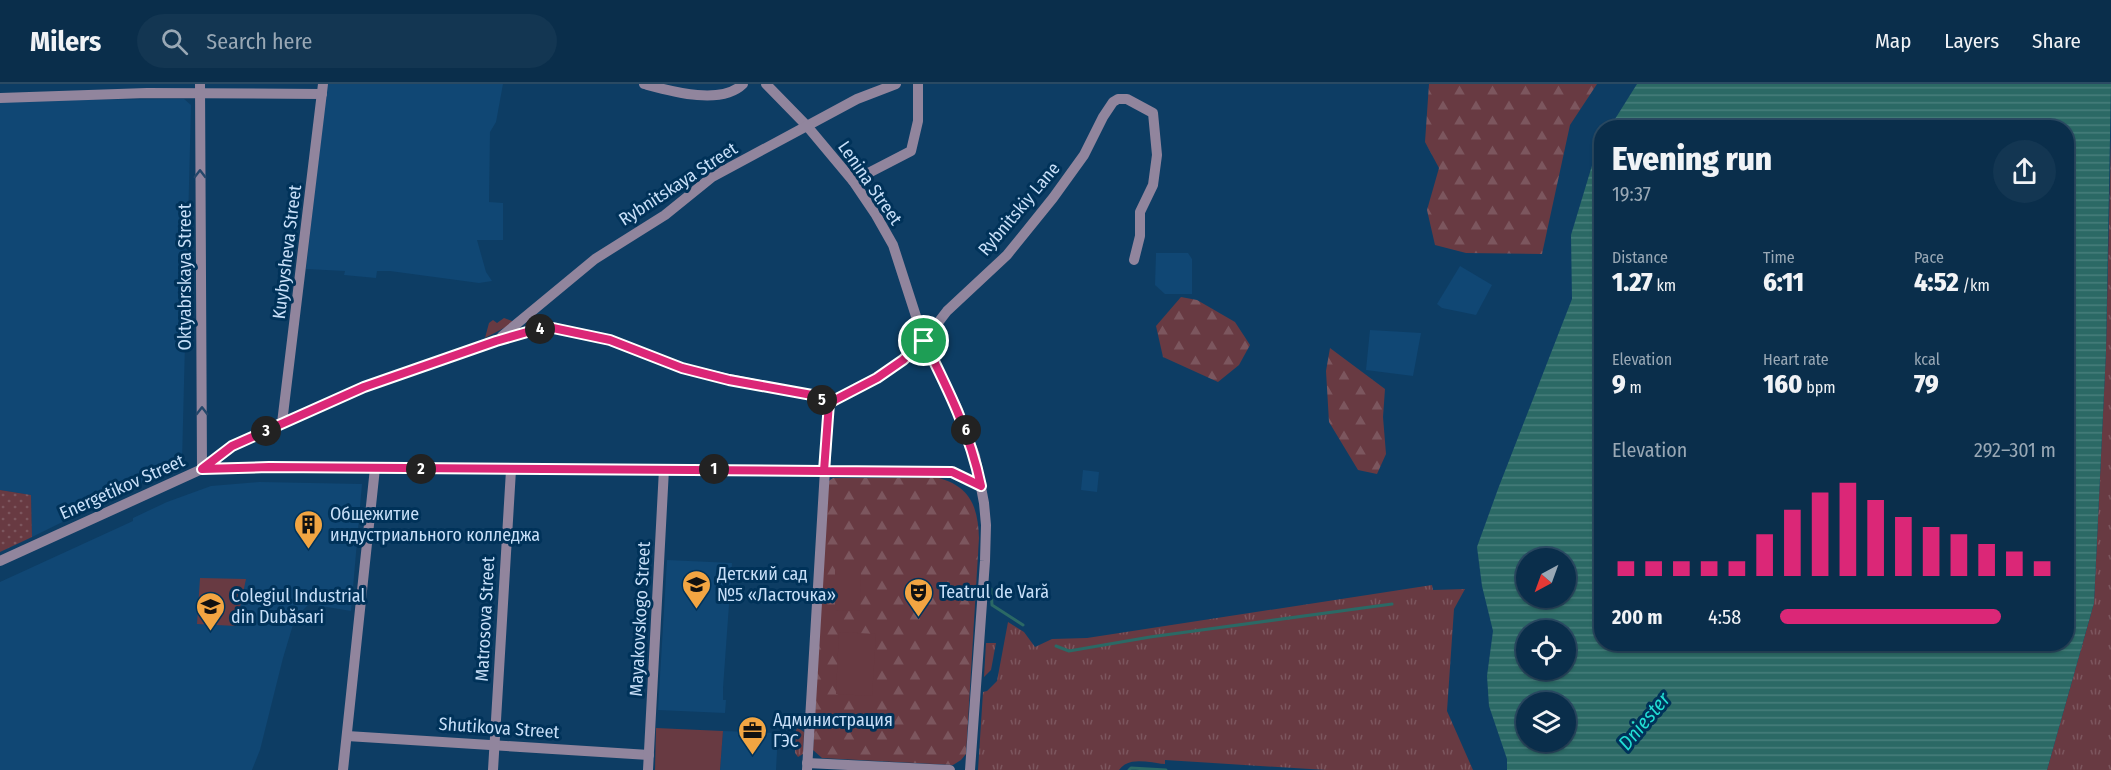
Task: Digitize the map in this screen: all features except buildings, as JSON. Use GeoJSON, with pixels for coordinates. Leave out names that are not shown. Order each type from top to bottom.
{"type":"FeatureCollection","features":[{"type":"Feature","properties":{"kind":"street"},"geometry":{"type":"LineString","coordinates":[[644,84],[676,93],[725,95],[736,91],[743,84]]}},
{"type":"Feature","properties":{"kind":"street","name":"Lenina Street"},"geometry":{"type":"LineString","coordinates":[[766,84],[807,126],[853,181],[893,245],[924,341],[964,425],[975,456],[986,525],[986,561],[970,770]]}},
{"type":"Feature","properties":{"kind":"street","name":"Rybnitskaya Street"},"geometry":{"type":"LineString","coordinates":[[496,341],[532,314],[595,259],[665,215],[712,177],[857,99],[896,84]]}},
{"type":"Feature","properties":{"kind":"street"},"geometry":{"type":"LineString","coordinates":[[853,181],[911,151],[918,121],[918,84]]}},
{"type":"Feature","properties":{"kind":"street"},"geometry":{"type":"LineString","coordinates":[[0,98],[200,89],[322,89]]}},
{"type":"Feature","properties":{"kind":"street","name":"Oktyabrskaya Street"},"geometry":{"type":"LineString","coordinates":[[200,89],[202,469]]}},
{"type":"Feature","properties":{"kind":"street","name":"Kuybysheva Street"},"geometry":{"type":"LineString","coordinates":[[282,423],[322,89]]}},
{"type":"Feature","properties":{"kind":"street","name":"Rybnitskiy Lane"},"geometry":{"type":"LineString","coordinates":[[829,403],[877,378],[903,360],[924,341],[947,311],[1007,255],[1084,155],[1103,117],[1113,102],[1118,99],[1127,99],[1154,113],[1157,155],[1153,185],[1140,212],[1140,236],[1134,260]]}},
{"type":"Feature","properties":{"kind":"street"},"geometry":{"type":"LineString","coordinates":[[202,469],[232,446],[364,387],[496,341],[541,328],[553,328],[610,340],[682,368],[729,380],[812,395],[829,403],[807,766],[950,770]]}},
{"type":"Feature","properties":{"kind":"street","name":"Energetikov Street"},"geometry":{"type":"LineString","coordinates":[[0,561],[202,469],[269,467],[952,472],[981,486]]}},
{"type":"Feature","properties":{"kind":"street"},"geometry":{"type":"LineString","coordinates":[[343,770],[375,468]]}},
{"type":"Feature","properties":{"kind":"street","name":"Mayakovskogo Street"},"geometry":{"type":"LineString","coordinates":[[648,770],[664,469]]}},
{"type":"Feature","properties":{"kind":"street","name":"Matrosova Street"},"geometry":{"type":"LineString","coordinates":[[493,770],[511,470]]}},
{"type":"Feature","properties":{"kind":"street","name":"Shutikova Street"},"geometry":{"type":"LineString","coordinates":[[347,736],[649,755]]}},
{"type":"Feature","properties":{"kind":"shaded area"},"geometry":{"type":"Polygon","coordinates":[[[327,84],[503,84],[496,122],[490,132],[489,202],[503,203],[503,240],[477,240],[486,272],[492,281],[479,283],[390,271],[377,271],[376,278],[344,275],[345,271],[306,269],[327,84]]]}},
{"type":"Feature","properties":{"kind":"shaded area"},"geometry":{"type":"Polygon","coordinates":[[[184,99],[191,105],[182,463],[32,537],[31,495],[0,490],[0,102],[184,99]]]}},
{"type":"Feature","properties":{"kind":"shaded area"},"geometry":{"type":"Polygon","coordinates":[[[1156,253],[1188,253],[1192,259],[1192,294],[1165,294],[1155,285],[1156,253]]]}},
{"type":"Feature","properties":{"kind":"shaded area"},"geometry":{"type":"Polygon","coordinates":[[[1460,266],[1492,285],[1476,315],[1442,308],[1437,304],[1460,266]]]}},
{"type":"Feature","properties":{"kind":"shaded area"},"geometry":{"type":"Polygon","coordinates":[[[1370,330],[1421,333],[1413,376],[1366,370],[1370,330]]]}},
{"type":"Feature","properties":{"kind":"shaded area"},"geometry":{"type":"Polygon","coordinates":[[[1083,470],[1099,472],[1097,492],[1081,490],[1083,470]]]}},
{"type":"Feature","properties":{"kind":"shaded area","name":"Colegiul Industrial din Dubăsari"},"geometry":{"type":"Polygon","coordinates":[[[259,482],[362,484],[351,611],[309,604],[295,618],[260,750],[252,770],[0,770],[0,582],[133,521],[133,518],[167,502],[211,486],[259,482]]]}},
{"type":"Feature","properties":{"kind":"shaded area","name":"Детский сад №5 «Ласточка»"},"geometry":{"type":"Polygon","coordinates":[[[667,560],[732,563],[723,688],[723,700],[726,700],[725,713],[658,710],[667,560]]]}},
{"type":"Feature","properties":{"kind":"shaded area"},"geometry":{"type":"Polygon","coordinates":[[[723,731],[778,733],[776,770],[720,770],[723,731]]]}},
{"type":"Feature","properties":{"kind":"green space"},"geometry":{"type":"Polygon","coordinates":[[[1429,84],[1597,84],[1570,125],[1542,254],[1466,253],[1435,245],[1427,210],[1439,168],[1425,142],[1429,84]]]}},
{"type":"Feature","properties":{"kind":"green space"},"geometry":{"type":"Polygon","coordinates":[[[2111,136],[2111,770],[2047,770],[2094,603],[2106,351],[2111,136]]]}},
{"type":"Feature","properties":{"kind":"green space"},"geometry":{"type":"Polygon","coordinates":[[[1181,297],[1197,300],[1235,322],[1250,345],[1239,365],[1218,382],[1163,357],[1156,326],[1181,297]]]}},
{"type":"Feature","properties":{"kind":"green space"},"geometry":{"type":"Polygon","coordinates":[[[504,318],[515,322],[485,338],[489,323],[493,320],[497,323],[504,318]]]}},
{"type":"Feature","properties":{"kind":"green space"},"geometry":{"type":"Polygon","coordinates":[[[1330,348],[1385,389],[1383,417],[1386,454],[1377,474],[1358,470],[1329,422],[1326,371],[1330,348]]]}},
{"type":"Feature","properties":{"kind":"green space"},"geometry":{"type":"Polygon","coordinates":[[[833,478],[939,478],[959,487],[971,500],[977,517],[979,538],[966,754],[953,765],[822,758],[813,750],[827,482],[833,478]]]}},
{"type":"Feature","properties":{"kind":"green space"},"geometry":{"type":"Polygon","coordinates":[[[0,490],[31,495],[32,537],[0,552],[0,490]]]}},
{"type":"Feature","properties":{"kind":"green space"},"geometry":{"type":"Polygon","coordinates":[[[835,564],[861,564],[860,611],[835,610],[835,564]]]}},
{"type":"Feature","properties":{"kind":"green space"},"geometry":{"type":"Polygon","coordinates":[[[200,578],[246,579],[236,626],[197,624],[200,578]]]}},
{"type":"Feature","properties":{"kind":"green space"},"geometry":{"type":"Polygon","coordinates":[[[1432,585],[1433,590],[1465,589],[1454,609],[1447,711],[1473,770],[1326,770],[1165,760],[1165,764],[1128,763],[1119,770],[978,770],[983,692],[997,681],[1008,622],[1024,632],[1035,647],[1052,639],[1087,638],[1432,585]]]}},
{"type":"Feature","properties":{"kind":"green space"},"geometry":{"type":"Polygon","coordinates":[[[839,632],[876,634],[872,696],[836,694],[839,632]]]}},
{"type":"Feature","properties":{"kind":"green space"},"geometry":{"type":"Polygon","coordinates":[[[986,643],[996,643],[991,670],[984,677],[986,643]]]}},
{"type":"Feature","properties":{"kind":"green space"},"geometry":{"type":"Polygon","coordinates":[[[656,728],[723,731],[720,770],[655,770],[656,728]]]}},
{"type":"Feature","properties":{"kind":"green space"},"geometry":{"type":"Polygon","coordinates":[[[798,728],[804,732],[803,754],[798,757],[795,753],[798,728]]]}},
{"type":"Feature","properties":{"kind":"water","name":"Dniester"},"geometry":{"type":"Polygon","coordinates":[[[1637,84],[2111,84],[2106,351],[2094,603],[2047,770],[1507,770],[1507,759],[1489,706],[1487,676],[1493,631],[1482,586],[1477,547],[1572,299],[1571,235],[1594,159],[1594,651],[2074,651],[2074,120],[1614,120],[1637,84]]]}},
{"type":"Feature","properties":{"kind":"waterway"},"geometry":{"type":"LineString","coordinates":[[991,589],[992,605],[1023,625]]}},
{"type":"Feature","properties":{"kind":"waterway"},"geometry":{"type":"LineString","coordinates":[[1056,646],[1069,651],[1150,637],[1392,604]]}},
{"type":"Feature","properties":{"kind":"waterway"},"geometry":{"type":"LineString","coordinates":[[1129,770],[1131,768],[1166,770]]}},
{"type":"Feature","properties":{"kind":"place","name":"Общежитие индустриального колледжа"},"geometry":{"type":"Point","coordinates":[309,550]}},
{"type":"Feature","properties":{"kind":"place","name":"Детский сад №5 «Ласточка»"},"geometry":{"type":"Point","coordinates":[696,610]}},
{"type":"Feature","properties":{"kind":"place","name":"Teatrul de Vară"},"geometry":{"type":"Point","coordinates":[918,618]}},
{"type":"Feature","properties":{"kind":"place","name":"Colegiul Industrial din Dubăsari"},"geometry":{"type":"Point","coordinates":[210,632]}},
{"type":"Feature","properties":{"kind":"place","name":"Администрация ГЭС"},"geometry":{"type":"Point","coordinates":[752,756]}},
{"type":"Feature","properties":{"kind":"route"},"geometry":{"type":"LineString","coordinates":[[924,341],[903,360],[877,378],[829,403],[824,471],[269,467],[202,469],[232,446],[364,387],[496,341],[541,328],[553,328],[610,340],[682,368],[729,380],[812,395],[829,403],[825,460],[824,471],[952,472],[981,486],[967,432],[924,341]]}}]}
